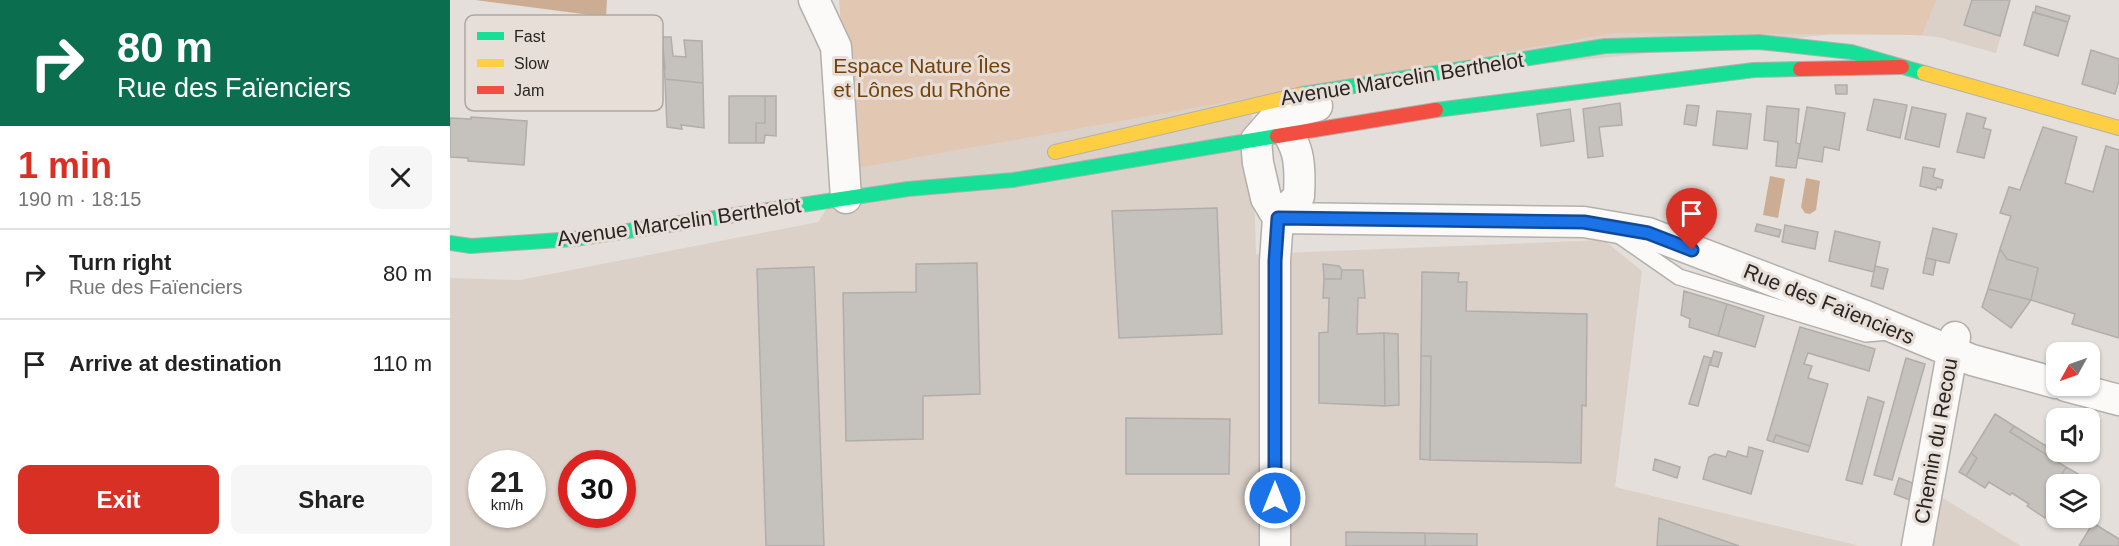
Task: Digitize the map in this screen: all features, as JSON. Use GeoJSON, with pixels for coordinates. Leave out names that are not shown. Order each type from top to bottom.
{"type":"FeatureCollection","features":[{"type":"Feature","properties":{"kind":"street"},"geometry":{"type":"LineString","coordinates":[[814,0],[836,47],[846,198]]}},
{"type":"Feature","properties":{"kind":"street","name":"Avenue Marcelin Berthelot"},"geometry":{"type":"LineString","coordinates":[[1553,54],[1605,46],[1759,42],[1851,51],[2119,128]]}},
{"type":"Feature","properties":{"kind":"street"},"geometry":{"type":"LineString","coordinates":[[1275,546],[1275,261],[1278,218],[1266,198],[1258,163],[1256,140],[1274,117],[1305,108],[1397,98],[1494,77],[1535,65],[1553,54]]}},
{"type":"Feature","properties":{"kind":"street","name":"Avenue Marcelin Berthelot"},"geometry":{"type":"LineString","coordinates":[[1397,98],[1754,70],[1902,67]]}},
{"type":"Feature","properties":{"kind":"street"},"geometry":{"type":"LineString","coordinates":[[1274,117],[1298,150],[1300,172],[1299,196],[1278,218]]}},
{"type":"Feature","properties":{"kind":"street","name":"Avenue Marcelin Berthelot"},"geometry":{"type":"LineString","coordinates":[[1045,155],[1274,117]]}},
{"type":"Feature","properties":{"kind":"street","name":"Avenue Marcelin Berthelot"},"geometry":{"type":"LineString","coordinates":[[450,243],[471,246],[574,238],[908,189],[1013,180],[1256,140]]}},
{"type":"Feature","properties":{"kind":"street","name":"Avenue Marcelin Berthelot"},"geometry":{"type":"LineString","coordinates":[[908,189],[988,169]]}},
{"type":"Feature","properties":{"kind":"street","name":"Rue des Faïenciers"},"geometry":{"type":"LineString","coordinates":[[1278,218],[1584,222],[1648,233],[1898,331],[1954,345],[1972,360],[2046,380]]}},
{"type":"Feature","properties":{"kind":"street","name":"Chemin du Recou"},"geometry":{"type":"LineString","coordinates":[[1917,546],[1954,345]]}},
{"type":"Feature","properties":{"kind":"street"},"geometry":{"type":"LineString","coordinates":[[2100,395],[2119,400]]}},
{"type":"Feature","properties":{"kind":"shaded area"},"geometry":{"type":"Polygon","coordinates":[[[475,0],[607,0],[606,15],[475,0]]]}},
{"type":"Feature","properties":{"kind":"shaded area"},"geometry":{"type":"Polygon","coordinates":[[[1216,0],[2011,0],[1996,53],[1938,37],[1863,31],[1251,94],[1256,254],[1604,240],[1642,271],[1615,487],[1860,546],[450,546],[450,278],[520,280],[818,222],[863,153],[1216,0]]]}},
{"type":"Feature","properties":{"kind":"shaded area"},"geometry":{"type":"Polygon","coordinates":[[[1770,176],[1785,179],[1778,218],[1763,215],[1770,176]]]}},
{"type":"Feature","properties":{"kind":"shaded area"},"geometry":{"type":"Polygon","coordinates":[[[1806,178],[1820,181],[1816,210],[1810,214],[1805,213],[1801,207],[1806,178]]]}},
{"type":"Feature","properties":{"kind":"shaded area"},"geometry":{"type":"Polygon","coordinates":[[[1943,498],[2021,546],[1910,546],[1943,498]]]}},
{"type":"Feature","properties":{"kind":"green space","name":"Espace Nature Îles et Lônes du Rhône"},"geometry":{"type":"Polygon","coordinates":[[[839,0],[1936,0],[1922,35],[1614,33],[852,169],[839,0]]]}},
{"type":"Feature","properties":{"kind":"building"},"geometry":{"type":"Polygon","coordinates":[[[1972,0],[2010,0],[2000,36],[1964,25],[1972,0]]]}},
{"type":"Feature","properties":{"kind":"building"},"geometry":{"type":"Polygon","coordinates":[[[2036,6],[2070,16],[2068,22],[2035,13],[2036,6]]]}},
{"type":"Feature","properties":{"kind":"building"},"geometry":{"type":"Polygon","coordinates":[[[2033,12],[2068,22],[2058,56],[2024,45],[2033,12]]]}},
{"type":"Feature","properties":{"kind":"building"},"geometry":{"type":"Polygon","coordinates":[[[663,37],[671,37],[673,56],[686,57],[684,40],[702,41],[703,83],[665,79],[663,37]]]}},
{"type":"Feature","properties":{"kind":"building"},"geometry":{"type":"Polygon","coordinates":[[[2091,50],[2119,59],[2119,81],[2115,94],[2082,84],[2091,50]]]}},
{"type":"Feature","properties":{"kind":"building"},"geometry":{"type":"Polygon","coordinates":[[[665,79],[703,83],[704,128],[681,125],[682,129],[667,127],[665,79]]]}},
{"type":"Feature","properties":{"kind":"building"},"geometry":{"type":"Polygon","coordinates":[[[1835,85],[1847,85],[1847,94],[1836,94],[1835,85]]]}},
{"type":"Feature","properties":{"kind":"building"},"geometry":{"type":"Polygon","coordinates":[[[729,96],[765,96],[765,123],[756,123],[756,143],[729,143],[729,96]]]}},
{"type":"Feature","properties":{"kind":"building"},"geometry":{"type":"Polygon","coordinates":[[[765,96],[776,96],[776,136],[765,135],[764,143],[756,143],[756,123],[765,123],[765,96]]]}},
{"type":"Feature","properties":{"kind":"building"},"geometry":{"type":"Polygon","coordinates":[[[1874,99],[1907,105],[1900,138],[1867,130],[1874,99]]]}},
{"type":"Feature","properties":{"kind":"building"},"geometry":{"type":"Polygon","coordinates":[[[1620,103],[1622,125],[1599,127],[1603,156],[1588,158],[1583,109],[1620,103]]]}},
{"type":"Feature","properties":{"kind":"building"},"geometry":{"type":"Polygon","coordinates":[[[1687,105],[1699,106],[1696,126],[1684,124],[1687,105]]]}},
{"type":"Feature","properties":{"kind":"building"},"geometry":{"type":"Polygon","coordinates":[[[1767,106],[1799,109],[1796,143],[1800,144],[1796,168],[1776,166],[1778,142],[1764,140],[1767,106]]]}},
{"type":"Feature","properties":{"kind":"building"},"geometry":{"type":"Polygon","coordinates":[[[1807,107],[1845,113],[1839,150],[1824,147],[1822,162],[1798,158],[1807,107]]]}},
{"type":"Feature","properties":{"kind":"building"},"geometry":{"type":"Polygon","coordinates":[[[1912,107],[1946,114],[1939,147],[1905,139],[1912,107]]]}},
{"type":"Feature","properties":{"kind":"building"},"geometry":{"type":"Polygon","coordinates":[[[1570,109],[1574,141],[1541,146],[1537,114],[1570,109]]]}},
{"type":"Feature","properties":{"kind":"building"},"geometry":{"type":"Polygon","coordinates":[[[1717,111],[1751,114],[1747,149],[1713,145],[1717,111]]]}},
{"type":"Feature","properties":{"kind":"building"},"geometry":{"type":"Polygon","coordinates":[[[1967,113],[1986,118],[1983,128],[1991,130],[1984,158],[1957,152],[1967,113]]]}},
{"type":"Feature","properties":{"kind":"building"},"geometry":{"type":"Polygon","coordinates":[[[471,117],[527,121],[524,165],[468,161],[468,158],[450,157],[450,118],[471,119],[471,117]]]}},
{"type":"Feature","properties":{"kind":"building"},"geometry":{"type":"Polygon","coordinates":[[[2043,127],[2077,137],[2065,183],[2093,192],[2106,146],[2119,150],[2119,338],[2072,324],[2075,314],[2031,300],[2038,268],[2007,259],[2000,249],[2011,216],[2000,213],[2009,187],[2020,190],[2043,127]]]}},
{"type":"Feature","properties":{"kind":"building"},"geometry":{"type":"Polygon","coordinates":[[[1923,167],[1935,169],[1933,177],[1943,180],[1941,188],[1937,187],[1936,190],[1920,186],[1923,167]]]}},
{"type":"Feature","properties":{"kind":"building"},"geometry":{"type":"Polygon","coordinates":[[[1217,208],[1222,334],[1119,338],[1112,211],[1217,208]]]}},
{"type":"Feature","properties":{"kind":"building"},"geometry":{"type":"Polygon","coordinates":[[[1757,224],[1781,230],[1779,237],[1755,231],[1757,224]]]}},
{"type":"Feature","properties":{"kind":"building"},"geometry":{"type":"Polygon","coordinates":[[[1785,225],[1818,232],[1815,249],[1782,242],[1785,225]]]}},
{"type":"Feature","properties":{"kind":"building"},"geometry":{"type":"Polygon","coordinates":[[[1933,228],[1957,234],[1949,263],[1926,258],[1933,228]]]}},
{"type":"Feature","properties":{"kind":"building"},"geometry":{"type":"Polygon","coordinates":[[[1835,231],[1880,242],[1874,272],[1829,261],[1835,231]]]}},
{"type":"Feature","properties":{"kind":"building"},"geometry":{"type":"Polygon","coordinates":[[[2000,249],[2007,259],[2038,268],[2031,300],[1988,289],[2000,249]]]}},
{"type":"Feature","properties":{"kind":"building"},"geometry":{"type":"Polygon","coordinates":[[[1926,258],[1936,260],[1933,275],[1923,273],[1926,258]]]}},
{"type":"Feature","properties":{"kind":"building"},"geometry":{"type":"Polygon","coordinates":[[[977,263],[980,394],[923,396],[923,439],[846,441],[843,293],[916,292],[916,264],[977,263]]]}},
{"type":"Feature","properties":{"kind":"building"},"geometry":{"type":"Polygon","coordinates":[[[1323,264],[1339,266],[1342,270],[1341,279],[1324,279],[1323,264]]]}},
{"type":"Feature","properties":{"kind":"building"},"geometry":{"type":"Polygon","coordinates":[[[1875,266],[1888,269],[1883,289],[1871,286],[1875,266]]]}},
{"type":"Feature","properties":{"kind":"building"},"geometry":{"type":"Polygon","coordinates":[[[814,267],[824,546],[766,546],[757,269],[814,267]]]}},
{"type":"Feature","properties":{"kind":"building"},"geometry":{"type":"Polygon","coordinates":[[[1342,270],[1363,270],[1365,298],[1358,298],[1357,334],[1384,333],[1385,406],[1319,403],[1319,333],[1328,332],[1329,298],[1323,298],[1324,279],[1341,279],[1342,270]]]}},
{"type":"Feature","properties":{"kind":"building"},"geometry":{"type":"Polygon","coordinates":[[[1422,272],[1459,273],[1458,282],[1467,282],[1466,311],[1587,314],[1586,406],[1582,405],[1581,463],[1430,460],[1431,356],[1421,356],[1422,272]]]}},
{"type":"Feature","properties":{"kind":"building"},"geometry":{"type":"Polygon","coordinates":[[[1988,289],[2031,300],[2011,328],[1982,307],[1988,289]]]}},
{"type":"Feature","properties":{"kind":"building"},"geometry":{"type":"Polygon","coordinates":[[[1684,291],[1727,304],[1718,336],[1689,327],[1690,319],[1681,315],[1684,291]]]}},
{"type":"Feature","properties":{"kind":"building"},"geometry":{"type":"Polygon","coordinates":[[[1727,304],[1764,316],[1755,347],[1718,336],[1727,304]]]}},
{"type":"Feature","properties":{"kind":"building"},"geometry":{"type":"Polygon","coordinates":[[[1800,327],[1875,349],[1869,371],[1808,353],[1804,364],[1812,366],[1808,378],[1828,384],[1810,446],[1776,435],[1773,442],[1767,440],[1800,327]]]}},
{"type":"Feature","properties":{"kind":"building"},"geometry":{"type":"Polygon","coordinates":[[[1384,333],[1398,334],[1399,405],[1385,406],[1384,333]]]}},
{"type":"Feature","properties":{"kind":"building"},"geometry":{"type":"Polygon","coordinates":[[[1714,351],[1722,353],[1718,367],[1710,365],[1714,351]]]}},
{"type":"Feature","properties":{"kind":"building"},"geometry":{"type":"Polygon","coordinates":[[[1421,356],[1431,356],[1430,460],[1420,459],[1421,356]]]}},
{"type":"Feature","properties":{"kind":"building"},"geometry":{"type":"Polygon","coordinates":[[[1704,356],[1711,358],[1698,406],[1689,404],[1704,356]]]}},
{"type":"Feature","properties":{"kind":"building"},"geometry":{"type":"Polygon","coordinates":[[[1906,358],[1925,364],[1892,480],[1874,475],[1906,358]]]}},
{"type":"Feature","properties":{"kind":"building"},"geometry":{"type":"Polygon","coordinates":[[[1868,397],[1884,402],[1862,484],[1846,480],[1868,397]]]}},
{"type":"Feature","properties":{"kind":"building"},"geometry":{"type":"Polygon","coordinates":[[[1995,414],[2014,426],[2010,432],[2046,454],[2046,462],[2058,462],[2066,467],[2062,474],[2046,474],[2045,518],[2012,493],[2010,495],[1989,482],[1985,488],[1966,476],[1977,458],[1971,453],[1995,414]]]}},
{"type":"Feature","properties":{"kind":"building"},"geometry":{"type":"Polygon","coordinates":[[[1126,418],[1230,419],[1229,474],[1126,474],[1126,418]]]}},
{"type":"Feature","properties":{"kind":"building"},"geometry":{"type":"Polygon","coordinates":[[[2014,426],[2046,446],[2046,454],[2010,432],[2014,426]]]}},
{"type":"Feature","properties":{"kind":"building"},"geometry":{"type":"Polygon","coordinates":[[[1776,435],[1810,446],[1808,452],[1773,442],[1776,435]]]}},
{"type":"Feature","properties":{"kind":"building"},"geometry":{"type":"Polygon","coordinates":[[[1749,447],[1763,451],[1751,494],[1703,479],[1709,457],[1715,454],[1726,457],[1728,451],[1747,457],[1749,447]]]}},
{"type":"Feature","properties":{"kind":"building"},"geometry":{"type":"Polygon","coordinates":[[[1971,453],[1977,458],[1966,476],[1959,472],[1971,453]]]}},
{"type":"Feature","properties":{"kind":"building"},"geometry":{"type":"Polygon","coordinates":[[[1655,459],[1680,467],[1677,478],[1653,470],[1655,459]]]}},
{"type":"Feature","properties":{"kind":"building"},"geometry":{"type":"Polygon","coordinates":[[[2066,467],[2078,474],[2062,474],[2066,467]]]}},
{"type":"Feature","properties":{"kind":"building"},"geometry":{"type":"Polygon","coordinates":[[[1899,478],[1913,483],[1910,500],[1894,494],[1899,478]]]}},
{"type":"Feature","properties":{"kind":"building"},"geometry":{"type":"Polygon","coordinates":[[[1659,518],[1739,546],[1657,546],[1659,518]]]}},
{"type":"Feature","properties":{"kind":"building"},"geometry":{"type":"Polygon","coordinates":[[[2100,527],[2119,539],[2119,546],[2079,546],[2090,528],[2100,527]]]}},
{"type":"Feature","properties":{"kind":"building"},"geometry":{"type":"Polygon","coordinates":[[[1346,532],[1425,533],[1425,546],[1346,546],[1346,532]]]}},
{"type":"Feature","properties":{"kind":"building"},"geometry":{"type":"Polygon","coordinates":[[[1425,533],[1477,534],[1477,546],[1425,546],[1425,533]]]}},
{"type":"Feature","properties":{"kind":"traffic: fast"},"geometry":{"type":"LineString","coordinates":[[1303,94],[1605,46],[1759,42],[1851,52],[1924,73]]}},
{"type":"Feature","properties":{"kind":"traffic: fast"},"geometry":{"type":"LineString","coordinates":[[1436,110],[1754,70],[1800,69]]}},
{"type":"Feature","properties":{"kind":"traffic: fast"},"geometry":{"type":"LineString","coordinates":[[450,243],[471,246],[574,239],[908,189],[1013,180],[1277,136]]}},
{"type":"Feature","properties":{"kind":"traffic: slow"},"geometry":{"type":"LineString","coordinates":[[1924,73],[2119,128]]}},
{"type":"Feature","properties":{"kind":"traffic: slow"},"geometry":{"type":"LineString","coordinates":[[1055,152],[1303,94]]}},
{"type":"Feature","properties":{"kind":"traffic: jam"},"geometry":{"type":"LineString","coordinates":[[1800,69],[1902,67]]}},
{"type":"Feature","properties":{"kind":"traffic: jam"},"geometry":{"type":"LineString","coordinates":[[1277,136],[1436,110]]}},
{"type":"Feature","properties":{"kind":"route"},"geometry":{"type":"LineString","coordinates":[[1275,498],[1275,261],[1278,218],[1584,222],[1648,233],[1692,250]]}}]}
